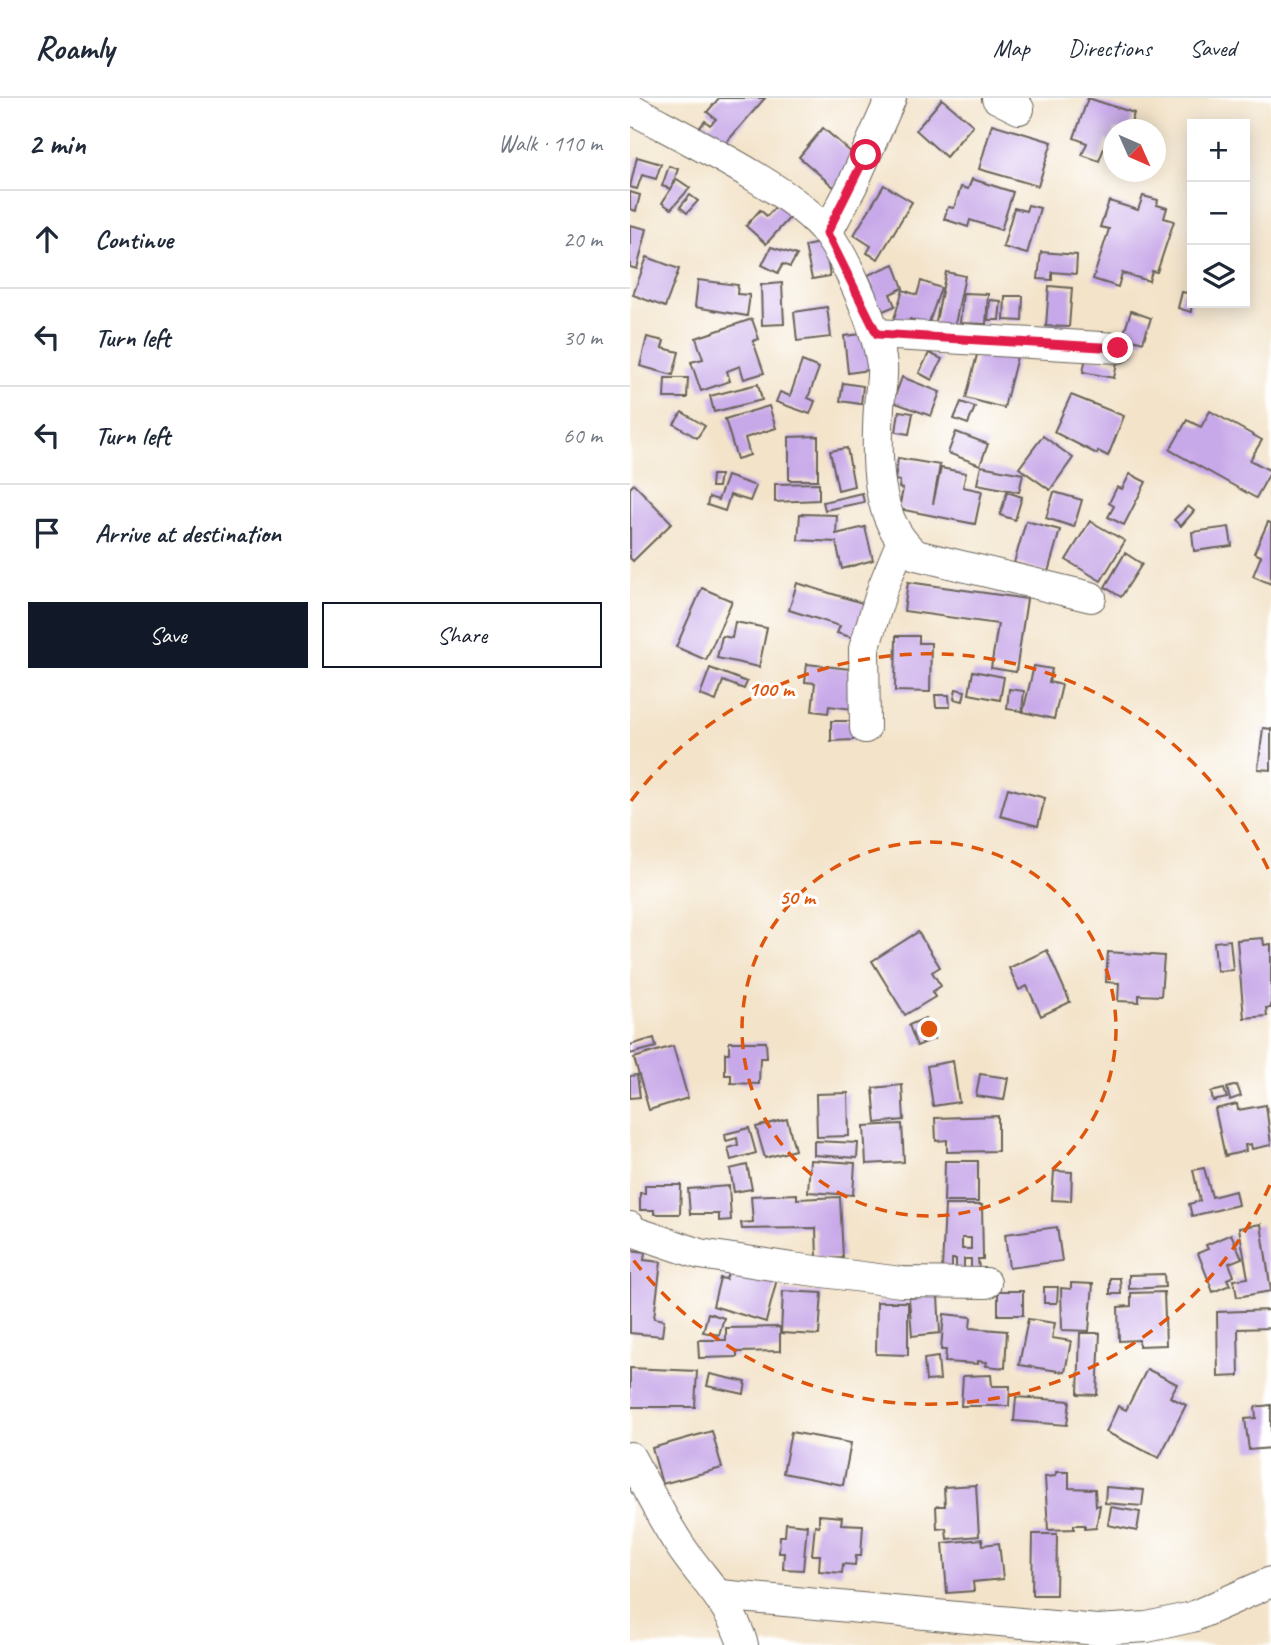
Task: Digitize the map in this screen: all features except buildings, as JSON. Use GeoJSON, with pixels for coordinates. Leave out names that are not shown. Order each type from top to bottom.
{"type":"FeatureCollection","features":[{"type":"Feature","properties":{"kind":"street"},"geometry":{"type":"LineString","coordinates":[[827,233],[852,186],[891,98]]}},
{"type":"Feature","properties":{"kind":"street"},"geometry":{"type":"LineString","coordinates":[[630,108],[773,190],[807,213],[827,233],[877,334],[882,369],[878,475],[892,529],[901,543],[916,555],[1091,597]]}},
{"type":"Feature","properties":{"kind":"street"},"geometry":{"type":"LineString","coordinates":[[877,334],[1118,348]]}},
{"type":"Feature","properties":{"kind":"street"},"geometry":{"type":"LineString","coordinates":[[865,728],[864,649],[883,587],[901,543]]}},
{"type":"Feature","properties":{"kind":"street"},"geometry":{"type":"LineString","coordinates":[[630,1227],[635,1232],[700,1254],[901,1282],[986,1283]]}},
{"type":"Feature","properties":{"kind":"street"},"geometry":{"type":"LineString","coordinates":[[630,1457],[684,1552],[720,1595],[737,1622],[743,1645]]}},
{"type":"Feature","properties":{"kind":"street"},"geometry":{"type":"LineString","coordinates":[[720,1595],[1097,1630],[1147,1627],[1192,1617],[1271,1582]]}},
{"type":"Feature","properties":{"kind":"route"},"geometry":{"type":"LineString","coordinates":[[866,155],[827,233],[877,334],[1118,348]]}}]}
